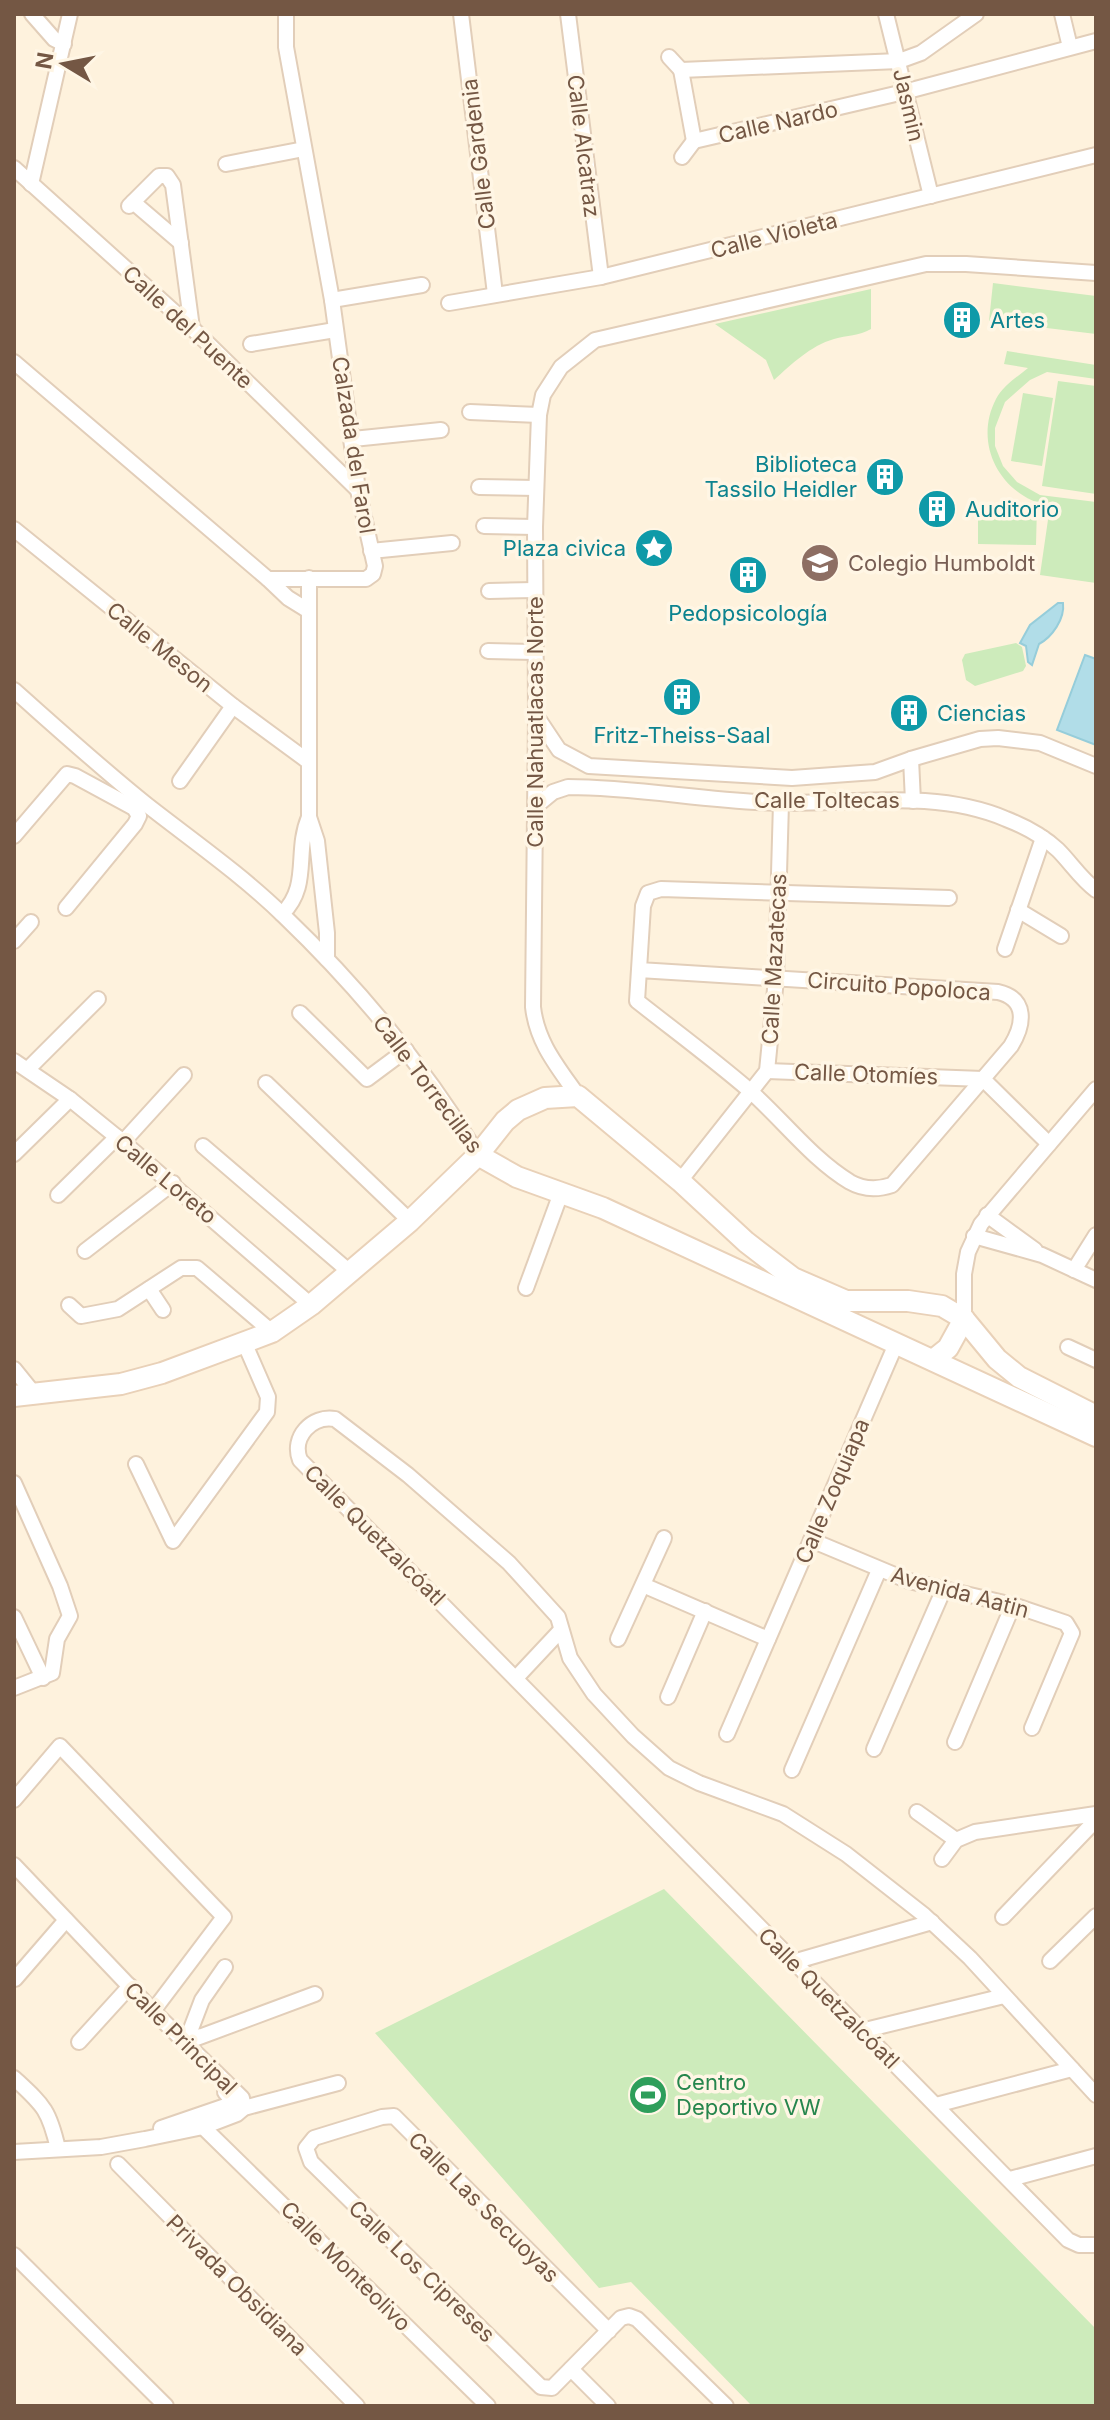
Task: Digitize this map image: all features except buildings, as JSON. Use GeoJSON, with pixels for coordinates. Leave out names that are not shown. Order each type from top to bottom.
{"type":"FeatureCollection","features":[{"type":"Feature","properties":{"kind":"street"},"geometry":{"type":"LineString","coordinates":[[32,14],[54,39],[64,44]]}},
{"type":"Feature","properties":{"kind":"street"},"geometry":{"type":"LineString","coordinates":[[31,184],[70,14]]}},
{"type":"Feature","properties":{"kind":"street","name":"Calzada del Farol"},"geometry":{"type":"LineString","coordinates":[[286,14],[286,47],[332,300],[358,490],[375,566],[373,574],[366,579],[309,578]]}},
{"type":"Feature","properties":{"kind":"street","name":"Calle Gardenia"},"geometry":{"type":"LineString","coordinates":[[461,14],[495,294]]}},
{"type":"Feature","properties":{"kind":"street","name":"Calle Alcatraz"},"geometry":{"type":"LineString","coordinates":[[568,14],[601,277]]}},
{"type":"Feature","properties":{"kind":"street","name":"Jasmin"},"geometry":{"type":"LineString","coordinates":[[886,14],[931,196]]}},
{"type":"Feature","properties":{"kind":"street"},"geometry":{"type":"LineString","coordinates":[[899,61],[921,53],[976,14]]}},
{"type":"Feature","properties":{"kind":"street"},"geometry":{"type":"LineString","coordinates":[[1062,14],[1070,47]]}},
{"type":"Feature","properties":{"kind":"street","name":"Calle Nardo"},"geometry":{"type":"LineString","coordinates":[[899,61],[681,70],[694,141],[904,92],[1096,41]]}},
{"type":"Feature","properties":{"kind":"street"},"geometry":{"type":"LineString","coordinates":[[669,57],[681,70]]}},
{"type":"Feature","properties":{"kind":"street"},"geometry":{"type":"LineString","coordinates":[[682,157],[694,141]]}},
{"type":"Feature","properties":{"kind":"street"},"geometry":{"type":"LineString","coordinates":[[226,164],[304,149]]}},
{"type":"Feature","properties":{"kind":"street","name":"Calle Violeta"},"geometry":{"type":"LineString","coordinates":[[449,303],[601,277],[1096,155]]}},
{"type":"Feature","properties":{"kind":"street","name":"Calle del Puente"},"geometry":{"type":"LineString","coordinates":[[14,168],[192,328],[358,490]]}},
{"type":"Feature","properties":{"kind":"street"},"geometry":{"type":"LineString","coordinates":[[181,243],[131,204],[159,176],[167,176],[173,185],[181,243],[192,328]]}},
{"type":"Feature","properties":{"kind":"street","name":"Calle Nahuatlacas Norte"},"geometry":{"type":"LineString","coordinates":[[578,1096],[547,1053],[535,1025],[533,1007],[535,527],[539,415],[543,395],[561,367],[595,340],[926,264],[1096,273]]}},
{"type":"Feature","properties":{"kind":"street"},"geometry":{"type":"LineString","coordinates":[[332,300],[422,285]]}},
{"type":"Feature","properties":{"kind":"street"},"geometry":{"type":"LineString","coordinates":[[251,344],[335,330]]}},
{"type":"Feature","properties":{"kind":"street"},"geometry":{"type":"LineString","coordinates":[[14,362],[288,598],[309,611]]}},
{"type":"Feature","properties":{"kind":"street"},"geometry":{"type":"LineString","coordinates":[[470,412],[539,415]]}},
{"type":"Feature","properties":{"kind":"street"},"geometry":{"type":"LineString","coordinates":[[353,439],[441,430]]}},
{"type":"Feature","properties":{"kind":"street"},"geometry":{"type":"LineString","coordinates":[[479,487],[536,488]]}},
{"type":"Feature","properties":{"kind":"street"},"geometry":{"type":"LineString","coordinates":[[484,526],[535,527]]}},
{"type":"Feature","properties":{"kind":"street","name":"Calle Meson"},"geometry":{"type":"LineString","coordinates":[[14,529],[233,706],[309,762]]}},
{"type":"Feature","properties":{"kind":"street"},"geometry":{"type":"LineString","coordinates":[[371,551],[452,543]]}},
{"type":"Feature","properties":{"kind":"street"},"geometry":{"type":"LineString","coordinates":[[268,579],[309,578],[309,817],[300,853],[301,882],[297,894],[282,914]]}},
{"type":"Feature","properties":{"kind":"street"},"geometry":{"type":"LineString","coordinates":[[489,591],[535,590]]}},
{"type":"Feature","properties":{"kind":"street"},"geometry":{"type":"LineString","coordinates":[[488,651],[536,652]]}},
{"type":"Feature","properties":{"kind":"street","name":"Calle Torrecillas"},"geometry":{"type":"LineString","coordinates":[[14,690],[282,914],[327,959],[406,1050],[478,1155],[517,1177],[603,1208],[1096,1436]]}},
{"type":"Feature","properties":{"kind":"street"},"geometry":{"type":"LineString","coordinates":[[180,781],[233,706]]}},
{"type":"Feature","properties":{"kind":"street","name":"Calle Toltecas"},"geometry":{"type":"LineString","coordinates":[[536,716],[559,750],[589,766],[792,778],[875,772],[980,739],[998,738],[1040,743],[1096,766]]}},
{"type":"Feature","properties":{"kind":"street"},"geometry":{"type":"LineString","coordinates":[[911,759],[913,801]]}},
{"type":"Feature","properties":{"kind":"street"},"geometry":{"type":"LineString","coordinates":[[586,787],[589,766]]}},
{"type":"Feature","properties":{"kind":"street"},"geometry":{"type":"LineString","coordinates":[[96,786],[106,769]]}},
{"type":"Feature","properties":{"kind":"street"},"geometry":{"type":"LineString","coordinates":[[14,836],[67,774],[96,786],[134,808],[139,816],[66,908]]}},
{"type":"Feature","properties":{"kind":"street","name":"Calle Toltecas"},"geometry":{"type":"LineString","coordinates":[[536,806],[553,792],[568,787],[586,787],[781,803],[913,801],[984,811],[1008,819],[1043,838],[1096,890]]}},
{"type":"Feature","properties":{"kind":"street","name":"Calle Mazatecas"},"geometry":{"type":"LineString","coordinates":[[680,1181],[767,1071],[776,979],[781,803]]}},
{"type":"Feature","properties":{"kind":"street"},"geometry":{"type":"LineString","coordinates":[[309,817],[317,841],[327,959]]}},
{"type":"Feature","properties":{"kind":"street"},"geometry":{"type":"LineString","coordinates":[[1005,949],[1043,838]]}},
{"type":"Feature","properties":{"kind":"street"},"geometry":{"type":"LineString","coordinates":[[300,853],[318,853]]}},
{"type":"Feature","properties":{"kind":"street"},"geometry":{"type":"LineString","coordinates":[[639,970],[643,906],[648,893],[661,889],[949,898]]}},
{"type":"Feature","properties":{"kind":"street"},"geometry":{"type":"LineString","coordinates":[[1018,910],[1061,936]]}},
{"type":"Feature","properties":{"kind":"street"},"geometry":{"type":"LineString","coordinates":[[14,941],[31,922]]}},
{"type":"Feature","properties":{"kind":"street","name":"Circuito Popoloca"},"geometry":{"type":"LineString","coordinates":[[639,970],[1005,993],[1020,1008],[1022,1025],[1011,1046],[975,1081],[892,1185],[871,1189],[848,1181],[823,1162],[750,1091],[637,1001],[639,970]]}},
{"type":"Feature","properties":{"kind":"street"},"geometry":{"type":"LineString","coordinates":[[28,1069],[98,999]]}},
{"type":"Feature","properties":{"kind":"street"},"geometry":{"type":"LineString","coordinates":[[300,1013],[367,1079],[406,1050]]}},
{"type":"Feature","properties":{"kind":"street","name":"Calle Loreto"},"geometry":{"type":"LineString","coordinates":[[14,1061],[70,1099],[120,1139],[311,1305]]}},
{"type":"Feature","properties":{"kind":"street","name":"Calle Otomíes"},"geometry":{"type":"LineString","coordinates":[[767,1071],[975,1081]]}},
{"type":"Feature","properties":{"kind":"street"},"geometry":{"type":"LineString","coordinates":[[58,1195],[184,1075]]}},
{"type":"Feature","properties":{"kind":"street"},"geometry":{"type":"LineString","coordinates":[[975,1081],[999,1093],[1008,1106],[1049,1144]]}},
{"type":"Feature","properties":{"kind":"street"},"geometry":{"type":"LineString","coordinates":[[266,1083],[410,1221]]}},
{"type":"Feature","properties":{"kind":"street"},"geometry":{"type":"LineString","coordinates":[[933,1360],[948,1348],[964,1319],[964,1274],[974,1236],[987,1215],[1096,1089]]}},
{"type":"Feature","properties":{"kind":"street"},"geometry":{"type":"LineString","coordinates":[[14,1369],[24,1395],[121,1384],[162,1373],[272,1332],[351,1273],[410,1221],[478,1155],[505,1121],[518,1110],[545,1098],[578,1096],[680,1181],[746,1242],[793,1278],[846,1301],[942,1306],[964,1319],[997,1359],[1019,1377],[1096,1416]]}},
{"type":"Feature","properties":{"kind":"street"},"geometry":{"type":"LineString","coordinates":[[14,1154],[70,1099]]}},
{"type":"Feature","properties":{"kind":"street"},"geometry":{"type":"LineString","coordinates":[[203,1146],[351,1273]]}},
{"type":"Feature","properties":{"kind":"street"},"geometry":{"type":"LineString","coordinates":[[85,1251],[173,1183]]}},
{"type":"Feature","properties":{"kind":"street"},"geometry":{"type":"LineString","coordinates":[[526,1288],[561,1193]]}},
{"type":"Feature","properties":{"kind":"street"},"geometry":{"type":"LineString","coordinates":[[987,1215],[1042,1255]]}},
{"type":"Feature","properties":{"kind":"street"},"geometry":{"type":"LineString","coordinates":[[1074,1270],[1096,1235]]}},
{"type":"Feature","properties":{"kind":"street"},"geometry":{"type":"LineString","coordinates":[[974,1236],[1042,1255],[1096,1280]]}},
{"type":"Feature","properties":{"kind":"street"},"geometry":{"type":"LineString","coordinates":[[69,1305],[81,1316],[118,1309],[181,1268],[197,1268],[272,1332]]}},
{"type":"Feature","properties":{"kind":"street"},"geometry":{"type":"LineString","coordinates":[[149,1289],[163,1310]]}},
{"type":"Feature","properties":{"kind":"street"},"geometry":{"type":"LineString","coordinates":[[888,1340],[879,1320],[889,1302]]}},
{"type":"Feature","properties":{"kind":"street","name":"Calle Zoquiapa"},"geometry":{"type":"LineString","coordinates":[[727,1734],[811,1540],[888,1340]]}},
{"type":"Feature","properties":{"kind":"street"},"geometry":{"type":"LineString","coordinates":[[136,1464],[173,1541],[267,1412],[268,1397],[244,1342]]}},
{"type":"Feature","properties":{"kind":"street"},"geometry":{"type":"LineString","coordinates":[[1068,1347],[1096,1360]]}},
{"type":"Feature","properties":{"kind":"street","name":"Calle Quetzalcóatl"},"geometry":{"type":"LineString","coordinates":[[1096,2095],[970,1958],[932,1922],[846,1854],[783,1814],[699,1783],[669,1768],[633,1736],[594,1694],[570,1658],[558,1617],[509,1563],[408,1475],[335,1419],[326,1417],[312,1421],[302,1434],[296,1450],[300,1460],[1068,2240],[1079,2245],[1096,2245]]}},
{"type":"Feature","properties":{"kind":"street"},"geometry":{"type":"LineString","coordinates":[[14,1483],[60,1586],[70,1616],[57,1639],[49,1673]]}},
{"type":"Feature","properties":{"kind":"street"},"geometry":{"type":"LineString","coordinates":[[618,1639],[664,1538]]}},
{"type":"Feature","properties":{"kind":"street","name":"Avenida Aatin"},"geometry":{"type":"LineString","coordinates":[[811,1540],[879,1570],[943,1591],[1013,1605],[1066,1623],[1072,1633],[1032,1728]]}},
{"type":"Feature","properties":{"kind":"street"},"geometry":{"type":"LineString","coordinates":[[792,1770],[879,1570]]}},
{"type":"Feature","properties":{"kind":"street"},"geometry":{"type":"LineString","coordinates":[[643,1585],[768,1639]]}},
{"type":"Feature","properties":{"kind":"street"},"geometry":{"type":"LineString","coordinates":[[874,1749],[943,1591]]}},
{"type":"Feature","properties":{"kind":"street"},"geometry":{"type":"LineString","coordinates":[[955,1742],[1013,1605]]}},
{"type":"Feature","properties":{"kind":"street"},"geometry":{"type":"LineString","coordinates":[[668,1697],[705,1611]]}},
{"type":"Feature","properties":{"kind":"street"},"geometry":{"type":"LineString","coordinates":[[14,1617],[49,1673]]}},
{"type":"Feature","properties":{"kind":"street"},"geometry":{"type":"LineString","coordinates":[[516,1678],[561,1630]]}},
{"type":"Feature","properties":{"kind":"street"},"geometry":{"type":"LineString","coordinates":[[14,1688],[49,1673]]}},
{"type":"Feature","properties":{"kind":"street"},"geometry":{"type":"LineString","coordinates":[[14,1800],[60,1746],[224,1917],[153,2011]]}},
{"type":"Feature","properties":{"kind":"street"},"geometry":{"type":"LineString","coordinates":[[917,1812],[956,1840]]}},
{"type":"Feature","properties":{"kind":"street"},"geometry":{"type":"LineString","coordinates":[[942,1859],[956,1840],[975,1832],[1096,1817]]}},
{"type":"Feature","properties":{"kind":"street"},"geometry":{"type":"LineString","coordinates":[[1003,1917],[1096,1817]]}},
{"type":"Feature","properties":{"kind":"street","name":"Calle Principal"},"geometry":{"type":"LineString","coordinates":[[14,1865],[128,1988],[242,2098],[244,2108],[237,2114],[203,2127],[101,2147],[14,2152]]}},
{"type":"Feature","properties":{"kind":"street"},"geometry":{"type":"LineString","coordinates":[[1050,1961],[1096,1916]]}},
{"type":"Feature","properties":{"kind":"street"},"geometry":{"type":"LineString","coordinates":[[15,1979],[66,1920]]}},
{"type":"Feature","properties":{"kind":"street"},"geometry":{"type":"LineString","coordinates":[[793,1962],[932,1922]]}},
{"type":"Feature","properties":{"kind":"street"},"geometry":{"type":"LineString","coordinates":[[186,2042],[202,2000],[225,1967]]}},
{"type":"Feature","properties":{"kind":"street"},"geometry":{"type":"LineString","coordinates":[[79,2042],[128,1988],[206,2069],[234,2103],[153,2130]]}},
{"type":"Feature","properties":{"kind":"street"},"geometry":{"type":"LineString","coordinates":[[186,2042],[315,1994]]}},
{"type":"Feature","properties":{"kind":"street"},"geometry":{"type":"LineString","coordinates":[[861,2031],[1004,1996]]}},
{"type":"Feature","properties":{"kind":"street"},"geometry":{"type":"LineString","coordinates":[[186,2042],[201,2036]]}},
{"type":"Feature","properties":{"kind":"street"},"geometry":{"type":"LineString","coordinates":[[936,2105],[1072,2069]]}},
{"type":"Feature","properties":{"kind":"street"},"geometry":{"type":"LineString","coordinates":[[14,2078],[43,2105],[52,2120],[58,2149]]}},
{"type":"Feature","properties":{"kind":"street"},"geometry":{"type":"LineString","coordinates":[[244,2108],[338,2083]]}},
{"type":"Feature","properties":{"kind":"street","name":"Calle Las Secuoyas"},"geometry":{"type":"LineString","coordinates":[[306,2148],[314,2138],[394,2116],[609,2331]]}},
{"type":"Feature","properties":{"kind":"street","name":"Calle Monteolivo"},"geometry":{"type":"LineString","coordinates":[[203,2127],[493,2406]]}},
{"type":"Feature","properties":{"kind":"street","name":"Calle Los Cipreses"},"geometry":{"type":"LineString","coordinates":[[306,2148],[311,2162],[541,2387],[552,2388],[571,2369]]}},
{"type":"Feature","properties":{"kind":"street"},"geometry":{"type":"LineString","coordinates":[[1010,2179],[1096,2156]]}},
{"type":"Feature","properties":{"kind":"street","name":"Privada Obsidiana"},"geometry":{"type":"LineString","coordinates":[[118,2164],[357,2406]]}},
{"type":"Feature","properties":{"kind":"street"},"geometry":{"type":"LineString","coordinates":[[14,2255],[166,2406]]}},
{"type":"Feature","properties":{"kind":"street"},"geometry":{"type":"LineString","coordinates":[[608,2406],[571,2369],[621,2318],[629,2316],[637,2319],[726,2406]]}},
{"type":"Feature","properties":{"kind":"green space"},"geometry":{"type":"Polygon","coordinates":[[[993,283],[1096,296],[1096,334],[989,321],[993,283]]]}},
{"type":"Feature","properties":{"kind":"green space"},"geometry":{"type":"Polygon","coordinates":[[[871,289],[871,329],[817,346],[774,380],[766,360],[715,324],[871,289]]]}},
{"type":"Feature","properties":{"kind":"green space"},"geometry":{"type":"Polygon","coordinates":[[[1007,351],[1096,365],[1096,379],[1047,372],[1030,380],[1005,402],[995,428],[995,446],[1003,466],[1017,482],[1040,495],[1096,502],[1096,583],[1040,575],[1050,506],[1018,492],[1005,480],[990,451],[989,416],[996,399],[1028,368],[1004,364],[1007,351]]]}},
{"type":"Feature","properties":{"kind":"green space"},"geometry":{"type":"Polygon","coordinates":[[[1058,381],[1096,386],[1096,494],[1042,486],[1058,381]]]}},
{"type":"Feature","properties":{"kind":"green space"},"geometry":{"type":"Polygon","coordinates":[[[1023,393],[1053,398],[1042,466],[1011,461],[1023,393]]]}},
{"type":"Feature","properties":{"kind":"green space"},"geometry":{"type":"Polygon","coordinates":[[[978,504],[1037,506],[1036,545],[978,544],[978,504]]]}},
{"type":"Feature","properties":{"kind":"green space"},"geometry":{"type":"Polygon","coordinates":[[[1016,643],[1022,647],[1026,666],[1023,671],[975,686],[966,680],[962,660],[965,654],[1016,643]]]}},
{"type":"Feature","properties":{"kind":"green space","name":"Centro Deportivo VW"},"geometry":{"type":"Polygon","coordinates":[[[664,1889],[1096,2329],[1096,2406],[752,2406],[631,2282],[599,2288],[375,2033],[664,1889]]]}},
{"type":"Feature","properties":{"kind":"water"},"geometry":{"type":"Polygon","coordinates":[[[1058,603],[1063,603],[1060,621],[1039,644],[1032,665],[1028,662],[1026,646],[1020,643],[1030,625],[1058,603]]]}},
{"type":"Feature","properties":{"kind":"water"},"geometry":{"type":"Polygon","coordinates":[[[1085,655],[1096,659],[1096,745],[1057,730],[1085,655]]]}},
{"type":"Feature","properties":{"kind":"place","name":"Artes"},"geometry":{"type":"Point","coordinates":[962,320]}},
{"type":"Feature","properties":{"kind":"place","name":"Biblioteca Tassilo Heidler"},"geometry":{"type":"Point","coordinates":[885,477]}},
{"type":"Feature","properties":{"kind":"place","name":"Auditorio"},"geometry":{"type":"Point","coordinates":[937,509]}},
{"type":"Feature","properties":{"kind":"place","name":"Plaza civica"},"geometry":{"type":"Point","coordinates":[654,548]}},
{"type":"Feature","properties":{"kind":"place","name":"Colegio Humboldt"},"geometry":{"type":"Point","coordinates":[820,563]}},
{"type":"Feature","properties":{"kind":"place","name":"Pedopsicología"},"geometry":{"type":"Point","coordinates":[748,575]}},
{"type":"Feature","properties":{"kind":"place","name":"Fritz-Theiss-Saal"},"geometry":{"type":"Point","coordinates":[682,697]}},
{"type":"Feature","properties":{"kind":"place","name":"Ciencias"},"geometry":{"type":"Point","coordinates":[909,713]}},
{"type":"Feature","properties":{"kind":"place","name":"Centro Deportivo VW"},"geometry":{"type":"Point","coordinates":[648,2095]}}]}
